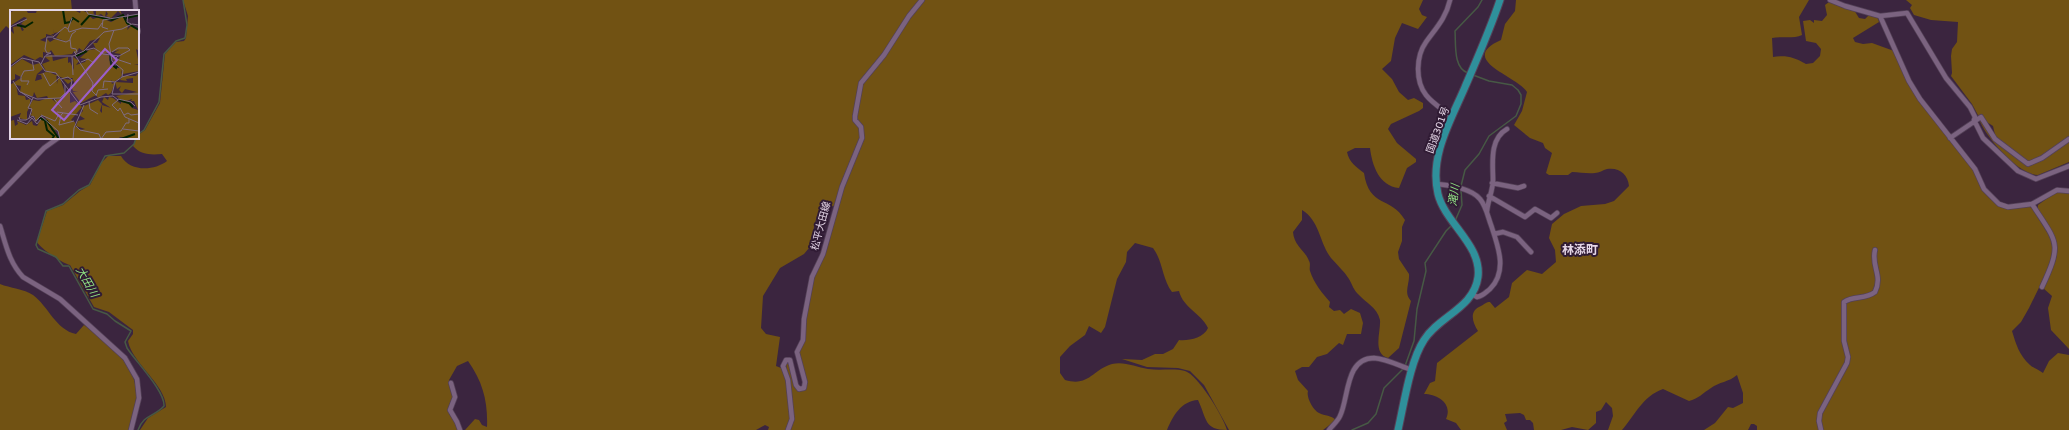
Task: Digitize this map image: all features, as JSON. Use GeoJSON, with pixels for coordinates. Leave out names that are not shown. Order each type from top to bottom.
{"type":"FeatureCollection","features":[{"type":"Feature","properties":{"kind":"highway","name":"国道301号"},"geometry":{"type":"LineString","coordinates":[[1398,430],[1409,369],[1421,345],[1428,334],[1463,305],[1472,294],[1478,276],[1477,263],[1470,247],[1448,216],[1441,201],[1437,184],[1436,168],[1439,152],[1452,117],[1500,0]]}},
{"type":"Feature","properties":{"kind":"street"},"geometry":{"type":"LineString","coordinates":[[135,0],[136,10]]}},
{"type":"Feature","properties":{"kind":"street","name":"松平大田線"},"geometry":{"type":"LineString","coordinates":[[788,430],[792,419],[788,380],[783,366],[786,360],[790,360],[796,385],[799,389],[802,389],[805,382],[797,352],[803,340],[804,319],[812,277],[823,254],[842,187],[862,138],[862,129],[855,116],[861,83],[884,55],[909,16],[922,0]]}},
{"type":"Feature","properties":{"kind":"street"},"geometry":{"type":"LineString","coordinates":[[1450,0],[1448,12],[1442,23],[1420,52],[1418,63],[1420,80],[1426,94],[1452,117]]}},
{"type":"Feature","properties":{"kind":"street"},"geometry":{"type":"LineString","coordinates":[[1830,0],[1880,16],[1907,13],[1946,78],[1970,107],[1974,120],[1988,144],[2018,171],[2032,179],[2039,179],[2069,166]]}},
{"type":"Feature","properties":{"kind":"street"},"geometry":{"type":"LineString","coordinates":[[1880,16],[1908,81],[1920,99],[1975,169],[1984,189],[1999,204],[2008,207],[2032,204],[2057,190],[2069,191]]}},
{"type":"Feature","properties":{"kind":"street"},"geometry":{"type":"LineString","coordinates":[[1950,138],[1980,117],[1983,118],[1995,139],[2028,164],[2034,163],[2069,139]]}},
{"type":"Feature","properties":{"kind":"street"},"geometry":{"type":"LineString","coordinates":[[1487,212],[1492,183],[1493,151],[1502,132],[1507,129]]}},
{"type":"Feature","properties":{"kind":"street"},"geometry":{"type":"LineString","coordinates":[[0,194],[44,148],[57,139]]}},
{"type":"Feature","properties":{"kind":"street"},"geometry":{"type":"LineString","coordinates":[[1492,183],[1518,188],[1524,186]]}},
{"type":"Feature","properties":{"kind":"street"},"geometry":{"type":"LineString","coordinates":[[1437,184],[1467,191],[1480,199],[1487,212],[1501,262],[1497,280],[1483,296],[1477,297],[1472,294]]}},
{"type":"Feature","properties":{"kind":"street"},"geometry":{"type":"LineString","coordinates":[[1489,196],[1525,217],[1535,209],[1551,218],[1557,213]]}},
{"type":"Feature","properties":{"kind":"street"},"geometry":{"type":"LineString","coordinates":[[2032,204],[2054,240],[2056,250],[2053,264],[2042,287]]}},
{"type":"Feature","properties":{"kind":"street"},"geometry":{"type":"LineString","coordinates":[[0,226],[8,255],[18,272],[23,277],[60,299],[117,350],[132,368],[137,379],[139,398],[131,430]]}},
{"type":"Feature","properties":{"kind":"street"},"geometry":{"type":"LineString","coordinates":[[1494,234],[1504,232],[1517,237],[1532,252]]}},
{"type":"Feature","properties":{"kind":"street"},"geometry":{"type":"LineString","coordinates":[[1821,430],[1819,421],[1820,413],[1847,363],[1848,357],[1844,341],[1844,302],[1849,299],[1866,298],[1875,292],[1879,278],[1874,262],[1875,250]]}},
{"type":"Feature","properties":{"kind":"street"},"geometry":{"type":"LineString","coordinates":[[1329,430],[1341,415],[1350,376],[1358,365],[1374,358],[1400,364],[1409,369]]}},
{"type":"Feature","properties":{"kind":"street"},"geometry":{"type":"LineString","coordinates":[[451,383],[455,400],[450,410],[460,430]]}},
{"type":"Feature","properties":{"kind":"shaded area"},"geometry":{"type":"Polygon","coordinates":[[[0,0],[71,0],[72,10],[10,10],[10,29],[6,26],[0,33],[0,0]]]}},
{"type":"Feature","properties":{"kind":"shaded area"},"geometry":{"type":"Polygon","coordinates":[[[183,0],[921,0],[897,36],[860,82],[854,118],[862,134],[835,205],[817,216],[813,237],[809,248],[804,254],[780,268],[763,296],[761,328],[766,334],[780,337],[776,366],[781,368],[789,390],[791,407],[787,430],[768,430],[769,427],[765,425],[756,430],[465,430],[475,419],[479,420],[482,425],[487,427],[487,409],[484,392],[468,361],[457,366],[449,380],[454,397],[449,414],[459,430],[140,430],[148,418],[166,407],[165,399],[161,390],[136,358],[131,349],[128,341],[133,334],[133,330],[109,312],[94,307],[70,265],[62,262],[37,242],[47,211],[63,205],[90,185],[102,162],[108,156],[121,156],[130,165],[142,168],[156,167],[167,161],[162,154],[146,154],[133,146],[136,139],[139,139],[139,134],[145,130],[160,103],[165,54],[176,42],[184,41],[186,38],[188,16],[183,0]]]}},
{"type":"Feature","properties":{"kind":"shaded area"},"geometry":{"type":"Polygon","coordinates":[[[924,0],[1423,0],[1419,9],[1422,15],[1427,17],[1418,29],[1402,23],[1395,38],[1391,61],[1382,69],[1392,79],[1399,92],[1408,100],[1414,98],[1423,103],[1423,108],[1419,111],[1391,124],[1388,129],[1397,143],[1416,159],[1416,162],[1407,168],[1399,188],[1386,183],[1378,174],[1370,148],[1355,148],[1347,152],[1351,161],[1364,173],[1367,184],[1375,197],[1393,207],[1405,220],[1402,227],[1402,241],[1398,252],[1399,259],[1409,274],[1407,295],[1411,301],[1399,348],[1388,358],[1383,356],[1380,352],[1378,342],[1380,325],[1379,316],[1374,308],[1357,293],[1347,276],[1331,258],[1316,226],[1308,215],[1302,210],[1302,220],[1293,232],[1295,241],[1310,262],[1310,271],[1314,280],[1330,302],[1329,307],[1334,311],[1340,310],[1344,314],[1351,309],[1360,313],[1363,323],[1361,334],[1347,334],[1343,345],[1339,343],[1327,354],[1317,357],[1309,367],[1302,367],[1295,371],[1298,380],[1308,391],[1310,403],[1314,409],[1319,413],[1332,417],[1336,420],[1323,430],[1229,430],[1222,418],[1227,430],[1214,428],[1207,422],[1198,400],[1182,406],[1178,410],[1167,430],[790,430],[793,422],[786,364],[789,363],[794,383],[804,390],[807,381],[798,356],[813,277],[836,205],[863,138],[856,119],[861,83],[924,0]],[[1135,243],[1127,252],[1126,262],[1117,279],[1105,327],[1101,333],[1089,326],[1085,335],[1070,346],[1060,357],[1060,373],[1065,380],[1073,382],[1085,380],[1105,367],[1116,363],[1153,370],[1185,371],[1196,380],[1219,412],[1204,385],[1190,371],[1178,368],[1147,367],[1122,359],[1142,360],[1155,354],[1163,354],[1173,349],[1179,340],[1187,340],[1199,336],[1208,328],[1201,318],[1184,302],[1179,291],[1172,292],[1153,248],[1135,243]]]}},
{"type":"Feature","properties":{"kind":"shaded area"},"geometry":{"type":"Polygon","coordinates":[[[1516,0],[1809,0],[1799,17],[1802,35],[1795,37],[1772,38],[1773,57],[1790,57],[1806,64],[1813,63],[1820,56],[1821,49],[1816,43],[1806,41],[1803,21],[1810,20],[1814,23],[1814,20],[1822,21],[1827,15],[1825,5],[1829,2],[1854,10],[1859,18],[1865,19],[1870,14],[1877,16],[1879,22],[1853,38],[1855,42],[1863,44],[1872,43],[1894,51],[1917,97],[1971,166],[1981,187],[2000,207],[2028,206],[2032,208],[2053,242],[2054,257],[2029,308],[2021,322],[2012,331],[2023,357],[2031,366],[2043,373],[2049,361],[2058,353],[2069,355],[2069,430],[1757,430],[1757,426],[1751,424],[1748,430],[1704,430],[1715,423],[1728,407],[1733,408],[1743,403],[1743,393],[1737,375],[1714,386],[1698,397],[1689,401],[1663,389],[1656,392],[1640,406],[1622,430],[1608,430],[1613,416],[1612,408],[1606,402],[1601,410],[1596,412],[1596,423],[1588,430],[1572,427],[1561,430],[1534,430],[1533,423],[1530,420],[1526,420],[1524,415],[1520,413],[1505,414],[1507,421],[1504,423],[1507,430],[1461,430],[1456,423],[1446,419],[1448,414],[1446,404],[1439,398],[1429,394],[1424,394],[1430,383],[1435,381],[1437,363],[1478,331],[1474,324],[1473,313],[1477,308],[1489,302],[1495,308],[1509,297],[1512,283],[1527,270],[1542,274],[1556,262],[1555,250],[1549,238],[1552,224],[1564,214],[1581,206],[1605,204],[1614,201],[1629,186],[1625,175],[1619,170],[1615,169],[1607,169],[1596,173],[1572,172],[1568,175],[1549,175],[1546,173],[1552,153],[1545,148],[1543,143],[1530,138],[1514,125],[1522,111],[1527,92],[1521,86],[1494,68],[1487,61],[1485,54],[1489,47],[1501,40],[1505,24],[1515,11],[1516,0]]]}},
{"type":"Feature","properties":{"kind":"shaded area"},"geometry":{"type":"Polygon","coordinates":[[[1906,0],[2069,0],[2069,138],[2044,155],[2028,163],[1996,139],[1993,126],[1979,117],[1972,104],[1951,76],[1951,56],[1952,49],[1957,42],[1958,22],[1931,20],[1914,15],[1910,8],[1912,5],[1906,0]]]}},
{"type":"Feature","properties":{"kind":"shaded area"},"geometry":{"type":"Polygon","coordinates":[[[1979,119],[1993,139],[2027,165],[2069,140],[2069,162],[2038,175],[2021,169],[1995,144],[1982,126],[1979,119]]]}},
{"type":"Feature","properties":{"kind":"shaded area"},"geometry":{"type":"Polygon","coordinates":[[[2056,192],[2069,192],[2069,349],[2051,330],[2048,308],[2052,296],[2043,288],[2055,262],[2057,246],[2055,240],[2040,217],[2038,205],[2056,192]]]}},
{"type":"Feature","properties":{"kind":"shaded area"},"geometry":{"type":"Polygon","coordinates":[[[0,284],[25,291],[33,295],[63,328],[76,334],[84,325],[118,353],[130,371],[134,380],[136,391],[135,406],[129,430],[0,430],[0,284]]]}},
{"type":"Feature","properties":{"kind":"waterway","name":"大田川"},"geometry":{"type":"LineString","coordinates":[[139,133],[144,130],[159,102],[164,54],[176,41],[185,38],[187,25],[183,0]]}},
{"type":"Feature","properties":{"kind":"waterway","name":"滝川"},"geometry":{"type":"LineString","coordinates":[[1468,73],[1460,66],[1456,55],[1455,31],[1478,7],[1482,0]]}},
{"type":"Feature","properties":{"kind":"waterway","name":"滝川"},"geometry":{"type":"LineString","coordinates":[[1461,186],[1465,170],[1479,154],[1489,136],[1516,116],[1521,104],[1521,95],[1512,85],[1489,81],[1473,75]]}},
{"type":"Feature","properties":{"kind":"waterway","name":"大田川"},"geometry":{"type":"LineString","coordinates":[[136,139],[134,144],[124,153],[105,156],[89,185],[79,190],[63,204],[46,211],[36,245],[38,249],[56,257],[63,266],[69,266],[93,309],[107,314],[131,331],[125,342],[127,348],[155,385],[160,393],[164,406],[146,418],[138,430]]}},
{"type":"Feature","properties":{"kind":"waterway","name":"滝川"},"geometry":{"type":"LineString","coordinates":[[1455,221],[1462,205],[1461,190]]}},
{"type":"Feature","properties":{"kind":"waterway","name":"滝川"},"geometry":{"type":"LineString","coordinates":[[1405,366],[1414,341],[1417,309],[1426,271],[1425,263],[1446,231],[1452,225]]}},
{"type":"Feature","properties":{"kind":"waterway","name":"滝川"},"geometry":{"type":"LineString","coordinates":[[1352,430],[1368,423],[1376,414],[1384,388],[1403,369]]}},
{"type":"Feature","properties":{"kind":"district","name":"林添町"},"geometry":{"type":"Point","coordinates":[1580,250]}}]}
